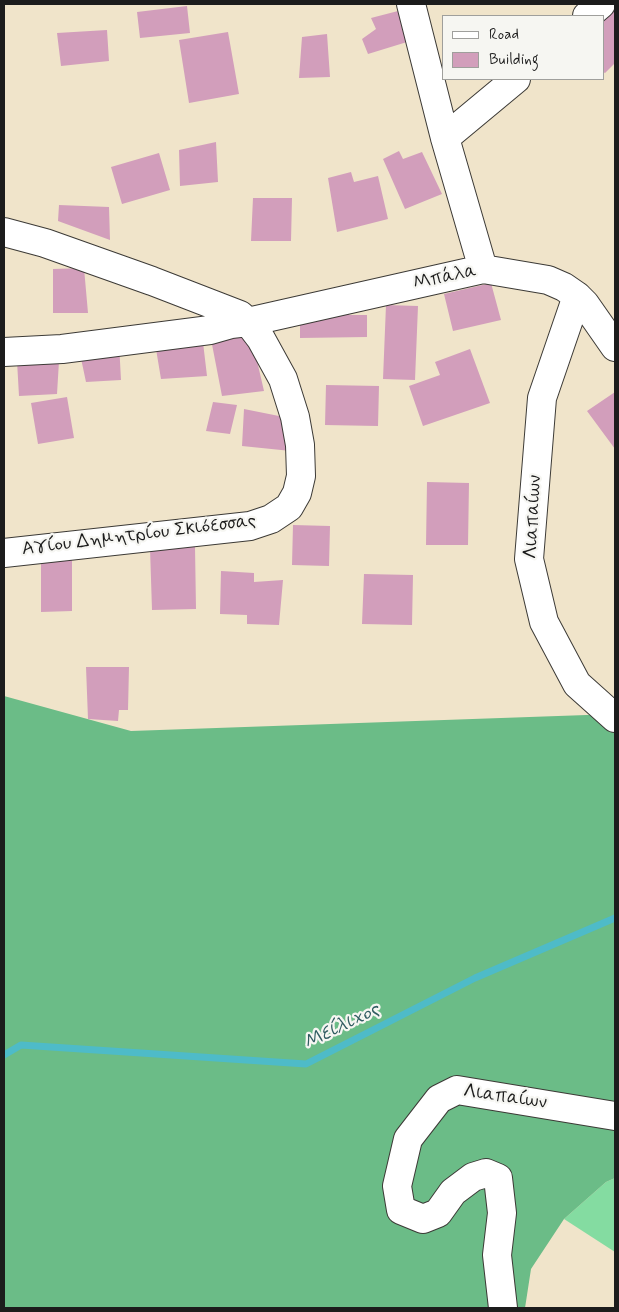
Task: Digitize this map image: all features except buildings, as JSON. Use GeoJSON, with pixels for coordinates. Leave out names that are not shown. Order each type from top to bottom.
{"type":"FeatureCollection","features":[{"type":"Feature","properties":{"kind":"street"},"geometry":{"type":"LineString","coordinates":[[411,4],[445,138],[483,269]]}},
{"type":"Feature","properties":{"kind":"street"},"geometry":{"type":"LineString","coordinates":[[588,15],[601,4]]}},
{"type":"Feature","properties":{"kind":"street"},"geometry":{"type":"LineString","coordinates":[[445,138],[515,80]]}},
{"type":"Feature","properties":{"kind":"street","name":"Αγίου Δημητρίου Σκιόεσσας"},"geometry":{"type":"LineString","coordinates":[[4,232],[45,243],[240,315],[261,339],[283,379],[295,417],[300,445],[301,476],[297,493],[288,507],[271,518],[250,526],[4,553]]}},
{"type":"Feature","properties":{"kind":"street","name":"Μπάλα"},"geometry":{"type":"LineString","coordinates":[[4,352],[62,349],[210,330],[483,269],[548,280],[564,287],[581,300],[615,346]]}},
{"type":"Feature","properties":{"kind":"street"},"geometry":{"type":"LineString","coordinates":[[581,300],[604,306],[615,312]]}},
{"type":"Feature","properties":{"kind":"street","name":"Λιαπαίων"},"geometry":{"type":"LineString","coordinates":[[581,300],[542,398],[530,559],[544,622],[577,684],[615,718]]}},
{"type":"Feature","properties":{"kind":"street","name":"Λιαπαίων"},"geometry":{"type":"LineString","coordinates":[[503,1308],[497,1255],[502,1213],[498,1178],[486,1173],[473,1177],[453,1192],[438,1213],[422,1219],[401,1210],[397,1186],[408,1139],[439,1099],[457,1090],[615,1116]]}},
{"type":"Feature","properties":{"kind":"green space"},"geometry":{"type":"Polygon","coordinates":[[[4,696],[131,731],[615,714],[615,1178],[606,1182],[564,1219],[531,1269],[525,1308],[4,1308],[4,696]]]}},
{"type":"Feature","properties":{"kind":"green space"},"geometry":{"type":"Polygon","coordinates":[[[615,1178],[615,1252],[564,1219],[606,1182],[615,1178]]]}},
{"type":"Feature","properties":{"kind":"waterway","name":"Μείλιχος"},"geometry":{"type":"LineString","coordinates":[[4,1055],[21,1045],[306,1064],[475,978],[615,918]]}}]}
